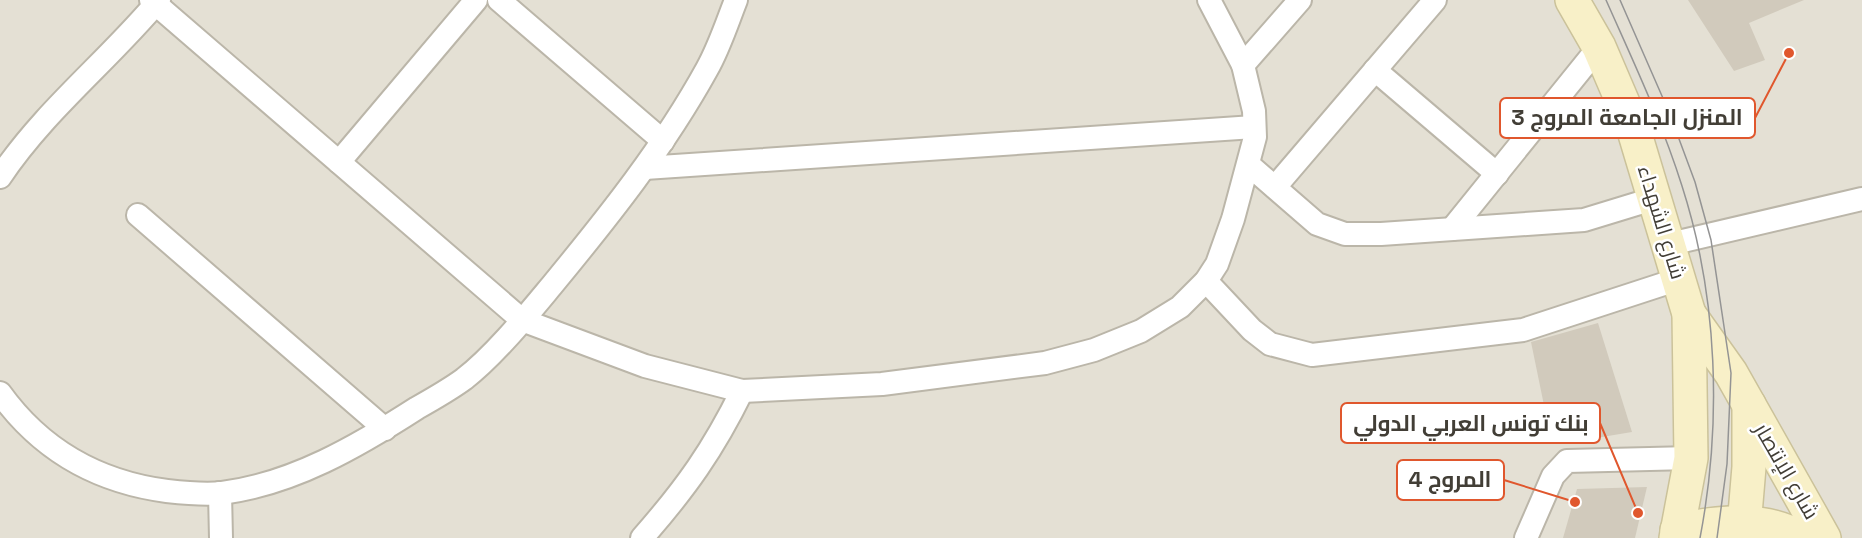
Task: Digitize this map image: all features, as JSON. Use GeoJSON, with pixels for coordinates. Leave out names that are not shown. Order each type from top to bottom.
{"type":"FeatureCollection","features":[{"type":"Feature","properties":{"kind":"main road","name":"شارع الشهداء"},"geometry":{"type":"LineString","coordinates":[[1572,0],[1599,47],[1632,124],[1670,244],[1689,314]]}},
{"type":"Feature","properties":{"kind":"main road","name":"شارع الإنتصار"},"geometry":{"type":"LineString","coordinates":[[1689,314],[1749,404],[1824,538]]}},
{"type":"Feature","properties":{"kind":"main road"},"geometry":{"type":"LineString","coordinates":[[1689,314],[1692,458],[1676,534],[1720,522],[1745,530],[1780,529],[1801,538]]}},
{"type":"Feature","properties":{"kind":"main road"},"geometry":{"type":"LineString","coordinates":[[1745,530],[1749,404]]}},
{"type":"Feature","properties":{"kind":"street"},"geometry":{"type":"LineString","coordinates":[[339,162],[476,0]]}},
{"type":"Feature","properties":{"kind":"street"},"geometry":{"type":"LineString","coordinates":[[499,0],[663,141]]}},
{"type":"Feature","properties":{"kind":"street"},"geometry":{"type":"LineString","coordinates":[[0,393],[29,426],[61,453],[99,475],[143,487],[188,493],[220,494],[252,487],[307,469],[385,429],[465,378],[522,320],[645,168],[708,68],[736,0]]}},
{"type":"Feature","properties":{"kind":"street"},"geometry":{"type":"LineString","coordinates":[[0,177],[19,148],[155,1],[522,320],[645,366],[742,391],[882,384],[1045,363],[1095,350],[1141,331],[1180,307],[1206,281],[1217,264],[1249,165],[1255,137],[1254,111],[1243,65],[1209,0]]}},
{"type":"Feature","properties":{"kind":"street"},"geometry":{"type":"LineString","coordinates":[[1243,65],[1300,0]]}},
{"type":"Feature","properties":{"kind":"street"},"geometry":{"type":"LineString","coordinates":[[1275,188],[1436,0]]}},
{"type":"Feature","properties":{"kind":"street"},"geometry":{"type":"LineString","coordinates":[[1452,229],[1599,47]]}},
{"type":"Feature","properties":{"kind":"street"},"geometry":{"type":"LineString","coordinates":[[1375,70],[1497,174]]}},
{"type":"Feature","properties":{"kind":"street"},"geometry":{"type":"LineString","coordinates":[[645,168],[1254,127]]}},
{"type":"Feature","properties":{"kind":"street"},"geometry":{"type":"LineString","coordinates":[[1249,165],[1317,224],[1338,232],[1381,234],[1584,220],[1656,198]]}},
{"type":"Feature","properties":{"kind":"street"},"geometry":{"type":"LineString","coordinates":[[1670,244],[1862,199]]}},
{"type":"Feature","properties":{"kind":"street"},"geometry":{"type":"LineString","coordinates":[[138,215],[385,429]]}},
{"type":"Feature","properties":{"kind":"street"},"geometry":{"type":"LineString","coordinates":[[1206,281],[1252,330],[1270,344],[1312,355],[1523,330],[1679,279]]}},
{"type":"Feature","properties":{"kind":"street"},"geometry":{"type":"LineString","coordinates":[[642,538],[685,489],[704,461],[742,391]]}},
{"type":"Feature","properties":{"kind":"street"},"geometry":{"type":"LineString","coordinates":[[1526,538],[1553,476],[1567,461],[1692,458]]}},
{"type":"Feature","properties":{"kind":"street"},"geometry":{"type":"LineString","coordinates":[[220,494],[221,538]]}},
{"type":"Feature","properties":{"kind":"shaded area"},"geometry":{"type":"Polygon","coordinates":[[[0,0],[1862,0],[1862,538],[0,538],[0,0]]]}},
{"type":"Feature","properties":{"kind":"building"},"geometry":{"type":"Polygon","coordinates":[[[1688,0],[1804,0],[1749,23],[1765,60],[1734,71],[1688,0]]]}},
{"type":"Feature","properties":{"kind":"building"},"geometry":{"type":"Polygon","coordinates":[[[1598,323],[1632,432],[1596,438],[1592,425],[1560,433],[1546,415],[1531,342],[1598,323]]]}},
{"type":"Feature","properties":{"kind":"building"},"geometry":{"type":"Polygon","coordinates":[[[1647,487],[1635,538],[1563,538],[1577,489],[1647,487]]]}},
{"type":"Feature","properties":{"kind":"tram line"},"geometry":{"type":"LineString","coordinates":[[1606,0],[1647,92],[1674,162],[1694,229],[1703,272],[1713,361],[1713,406],[1712,450],[1700,538]]}},
{"type":"Feature","properties":{"kind":"tram line"},"geometry":{"type":"LineString","coordinates":[[1620,0],[1669,112],[1695,182],[1711,240],[1731,373],[1727,464],[1717,538]]}},
{"type":"Feature","properties":{"kind":"place","name":"المنزل الجامعة المروج 3"},"geometry":{"type":"Point","coordinates":[1789,53]}},
{"type":"Feature","properties":{"kind":"place","name":"المروج 4"},"geometry":{"type":"Point","coordinates":[1575,502]}},
{"type":"Feature","properties":{"kind":"place","name":"بنك تونس العربي الدولي"},"geometry":{"type":"Point","coordinates":[1638,513]}}]}
